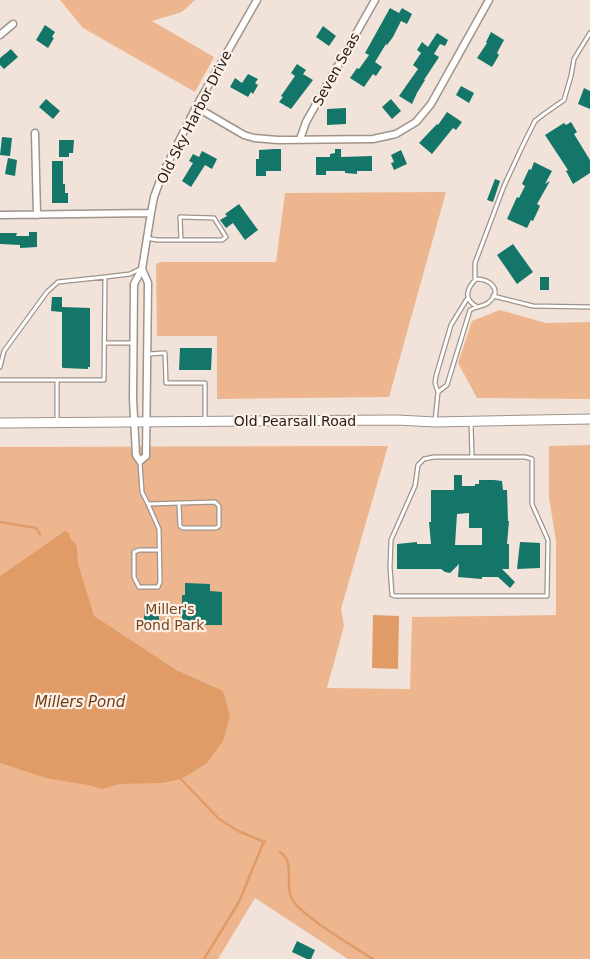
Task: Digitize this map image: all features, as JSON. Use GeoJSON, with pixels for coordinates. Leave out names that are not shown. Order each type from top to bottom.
{"type":"FeatureCollection","features":[{"type":"Feature","properties":{"kind":"main road","name":"Old Pearsall Road"},"geometry":{"type":"LineString","coordinates":[[0,423],[397,420],[435,422],[590,419]]}},
{"type":"Feature","properties":{"kind":"street","name":"Old Sky Harbor Drive"},"geometry":{"type":"LineString","coordinates":[[142,268],[148,283],[148,421],[146,456],[140,461],[136,456],[133,399],[134,284],[142,268],[154,197],[162,175],[196,107],[257,0]]}},
{"type":"Feature","properties":{"kind":"street","name":"Seven Seas"},"geometry":{"type":"LineString","coordinates":[[300,139],[306,122],[374,0]]}},
{"type":"Feature","properties":{"kind":"street"},"geometry":{"type":"LineString","coordinates":[[196,107],[244,135],[254,138],[278,140],[381,138],[396,134],[410,126],[431,104],[489,0]]}},
{"type":"Feature","properties":{"kind":"street"},"geometry":{"type":"LineString","coordinates":[[0,35],[13,24]]}},
{"type":"Feature","properties":{"kind":"street"},"geometry":{"type":"LineString","coordinates":[[35,134],[37,215]]}},
{"type":"Feature","properties":{"kind":"street"},"geometry":{"type":"LineString","coordinates":[[0,215],[151,213]]}},
{"type":"Feature","properties":{"kind":"lane"},"geometry":{"type":"LineString","coordinates":[[435,422],[438,392],[435,382],[440,359],[451,325],[468,299],[469,288],[475,280],[475,264],[504,186],[522,146],[536,122],[564,100],[574,58],[590,33]]}},
{"type":"Feature","properties":{"kind":"lane"},"geometry":{"type":"LineString","coordinates":[[146,238],[180,240],[222,240],[226,237],[214,218],[180,217],[180,240]]}},
{"type":"Feature","properties":{"kind":"lane"},"geometry":{"type":"LineString","coordinates":[[0,367],[4,351],[47,292],[58,282],[130,274],[142,268]]}},
{"type":"Feature","properties":{"kind":"lane"},"geometry":{"type":"LineString","coordinates":[[0,380],[104,380],[104,277]]}},
{"type":"Feature","properties":{"kind":"lane"},"geometry":{"type":"LineString","coordinates":[[438,392],[447,385],[470,310],[476,306],[488,304],[493,296],[491,282],[482,279],[475,280]]}},
{"type":"Feature","properties":{"kind":"lane"},"geometry":{"type":"LineString","coordinates":[[493,296],[532,306],[590,307]]}},
{"type":"Feature","properties":{"kind":"lane"},"geometry":{"type":"LineString","coordinates":[[468,299],[470,303],[476,306]]}},
{"type":"Feature","properties":{"kind":"lane"},"geometry":{"type":"LineString","coordinates":[[105,343],[134,343]]}},
{"type":"Feature","properties":{"kind":"lane"},"geometry":{"type":"LineString","coordinates":[[148,354],[165,353],[166,383],[205,383],[205,421]]}},
{"type":"Feature","properties":{"kind":"lane"},"geometry":{"type":"LineString","coordinates":[[56,380],[57,422]]}},
{"type":"Feature","properties":{"kind":"lane"},"geometry":{"type":"LineString","coordinates":[[471,421],[472,457]]}},
{"type":"Feature","properties":{"kind":"lane"},"geometry":{"type":"LineString","coordinates":[[434,457],[472,457],[532,459],[532,504],[548,540],[547,596],[419,597],[392,595],[390,575],[391,540],[415,486],[418,465],[424,459],[434,457]]}},
{"type":"Feature","properties":{"kind":"lane"},"geometry":{"type":"LineString","coordinates":[[140,461],[142,492],[160,529],[160,582],[158,586],[139,587],[134,577],[134,552],[139,550],[159,550]]}},
{"type":"Feature","properties":{"kind":"lane"},"geometry":{"type":"LineString","coordinates":[[148,504],[216,502],[219,506],[219,526],[216,528],[183,528],[180,526],[179,504]]}},
{"type":"Feature","properties":{"kind":"green space"},"geometry":{"type":"Polygon","coordinates":[[[60,0],[195,0],[182,12],[152,21],[214,57],[195,92],[83,28],[60,0]]]}},
{"type":"Feature","properties":{"kind":"green space"},"geometry":{"type":"Polygon","coordinates":[[[446,192],[389,397],[217,399],[217,336],[157,336],[156,264],[161,262],[276,262],[285,193],[446,192]]]}},
{"type":"Feature","properties":{"kind":"green space"},"geometry":{"type":"Polygon","coordinates":[[[500,310],[546,323],[590,322],[590,399],[477,398],[458,363],[472,321],[500,310]]]}},
{"type":"Feature","properties":{"kind":"green space","name":"Miller's Pond Park"},"geometry":{"type":"Polygon","coordinates":[[[590,445],[590,959],[348,959],[255,898],[218,959],[0,959],[0,447],[388,446],[341,609],[344,626],[327,688],[410,689],[412,617],[556,615],[556,541],[549,498],[549,446],[590,445]]]}},
{"type":"Feature","properties":{"kind":"water","name":"Millers Pond"},"geometry":{"type":"Polygon","coordinates":[[[65,531],[69,533],[70,538],[77,546],[78,564],[94,616],[176,670],[223,691],[230,716],[223,741],[206,764],[181,779],[162,783],[119,784],[102,789],[46,778],[0,763],[0,576],[65,531]]]}},
{"type":"Feature","properties":{"kind":"water"},"geometry":{"type":"Polygon","coordinates":[[[373,615],[399,616],[398,669],[372,668],[373,615]]]}},
{"type":"Feature","properties":{"kind":"building"},"geometry":{"type":"Polygon","coordinates":[[[390,8],[399,13],[402,8],[412,14],[407,24],[401,21],[393,37],[386,44],[375,62],[382,67],[376,76],[373,74],[364,87],[350,78],[369,55],[365,53],[390,8]]]}},
{"type":"Feature","properties":{"kind":"building"},"geometry":{"type":"Polygon","coordinates":[[[45,25],[55,32],[48,48],[36,40],[45,25]]]}},
{"type":"Feature","properties":{"kind":"building"},"geometry":{"type":"Polygon","coordinates":[[[323,26],[336,36],[329,46],[316,37],[323,26]]]}},
{"type":"Feature","properties":{"kind":"building"},"geometry":{"type":"Polygon","coordinates":[[[491,32],[504,40],[497,53],[499,55],[492,67],[477,58],[487,43],[491,32]]]}},
{"type":"Feature","properties":{"kind":"building"},"geometry":{"type":"Polygon","coordinates":[[[437,33],[448,40],[445,46],[440,44],[434,54],[439,57],[424,80],[412,104],[399,96],[418,69],[413,65],[421,53],[417,50],[422,42],[428,47],[437,33]]]}},
{"type":"Feature","properties":{"kind":"building"},"geometry":{"type":"Polygon","coordinates":[[[11,49],[18,57],[4,69],[0,65],[0,58],[11,49]]]}},
{"type":"Feature","properties":{"kind":"building"},"geometry":{"type":"Polygon","coordinates":[[[297,64],[306,70],[303,74],[313,80],[291,109],[279,102],[295,76],[291,73],[297,64]]]}},
{"type":"Feature","properties":{"kind":"building"},"geometry":{"type":"Polygon","coordinates":[[[248,74],[258,79],[255,83],[258,85],[253,94],[251,92],[248,97],[230,87],[235,78],[242,83],[248,74]]]}},
{"type":"Feature","properties":{"kind":"building"},"geometry":{"type":"Polygon","coordinates":[[[461,86],[474,93],[469,103],[456,95],[461,86]]]}},
{"type":"Feature","properties":{"kind":"building"},"geometry":{"type":"Polygon","coordinates":[[[584,88],[590,91],[590,109],[578,104],[584,88]]]}},
{"type":"Feature","properties":{"kind":"building"},"geometry":{"type":"Polygon","coordinates":[[[46,99],[60,111],[53,119],[39,107],[46,99]]]}},
{"type":"Feature","properties":{"kind":"building"},"geometry":{"type":"Polygon","coordinates":[[[391,99],[401,111],[392,119],[382,107],[391,99]]]}},
{"type":"Feature","properties":{"kind":"building"},"geometry":{"type":"Polygon","coordinates":[[[346,108],[346,124],[327,125],[327,109],[346,108]]]}},
{"type":"Feature","properties":{"kind":"building"},"geometry":{"type":"Polygon","coordinates":[[[447,112],[462,122],[456,130],[453,128],[432,154],[419,143],[438,125],[447,112]]]}},
{"type":"Feature","properties":{"kind":"building"},"geometry":{"type":"Polygon","coordinates":[[[571,122],[577,132],[574,134],[590,160],[590,173],[573,184],[566,171],[568,170],[545,135],[564,123],[566,125],[571,122]]]}},
{"type":"Feature","properties":{"kind":"building"},"geometry":{"type":"Polygon","coordinates":[[[2,137],[12,138],[10,156],[0,155],[2,137]]]}},
{"type":"Feature","properties":{"kind":"building"},"geometry":{"type":"Polygon","coordinates":[[[59,140],[74,140],[73,153],[69,153],[69,157],[59,157],[59,140]]]}},
{"type":"Feature","properties":{"kind":"building"},"geometry":{"type":"Polygon","coordinates":[[[281,149],[281,171],[266,171],[266,176],[256,176],[256,159],[259,159],[259,150],[281,149]]]}},
{"type":"Feature","properties":{"kind":"building"},"geometry":{"type":"Polygon","coordinates":[[[335,149],[341,149],[341,157],[372,156],[372,171],[357,171],[357,174],[345,173],[345,171],[326,171],[326,175],[316,175],[316,157],[330,157],[330,154],[335,153],[335,149]]]}},
{"type":"Feature","properties":{"kind":"building"},"geometry":{"type":"Polygon","coordinates":[[[401,150],[407,164],[394,170],[391,163],[394,162],[391,155],[401,150]]]}},
{"type":"Feature","properties":{"kind":"building"},"geometry":{"type":"Polygon","coordinates":[[[202,151],[217,159],[212,169],[205,165],[191,187],[182,181],[193,163],[189,161],[193,154],[199,157],[202,151]]]}},
{"type":"Feature","properties":{"kind":"building"},"geometry":{"type":"Polygon","coordinates":[[[8,158],[17,160],[15,176],[5,174],[8,158]]]}},
{"type":"Feature","properties":{"kind":"building"},"geometry":{"type":"Polygon","coordinates":[[[52,161],[63,161],[63,184],[65,184],[65,193],[68,193],[68,203],[52,203],[52,161]]]}},
{"type":"Feature","properties":{"kind":"building"},"geometry":{"type":"Polygon","coordinates":[[[534,162],[552,171],[545,184],[550,181],[537,204],[540,206],[533,221],[531,220],[527,228],[507,219],[517,197],[519,198],[525,186],[522,184],[534,162]]]}},
{"type":"Feature","properties":{"kind":"building"},"geometry":{"type":"Polygon","coordinates":[[[495,179],[500,181],[493,202],[487,200],[495,179]]]}},
{"type":"Feature","properties":{"kind":"building"},"geometry":{"type":"Polygon","coordinates":[[[239,204],[258,230],[245,240],[233,223],[226,228],[220,220],[239,204]]]}},
{"type":"Feature","properties":{"kind":"building"},"geometry":{"type":"Polygon","coordinates":[[[29,232],[37,232],[37,247],[20,248],[20,245],[0,244],[0,233],[17,233],[16,236],[29,236],[29,232]]]}},
{"type":"Feature","properties":{"kind":"building"},"geometry":{"type":"Polygon","coordinates":[[[513,244],[533,272],[517,284],[497,255],[513,244]]]}},
{"type":"Feature","properties":{"kind":"building"},"geometry":{"type":"Polygon","coordinates":[[[540,277],[549,277],[549,290],[540,290],[540,277]]]}},
{"type":"Feature","properties":{"kind":"building"},"geometry":{"type":"Polygon","coordinates":[[[52,297],[62,297],[62,307],[90,308],[90,367],[88,369],[62,367],[62,312],[51,311],[52,297]]]}},
{"type":"Feature","properties":{"kind":"building"},"geometry":{"type":"Polygon","coordinates":[[[180,348],[212,348],[211,370],[179,370],[180,348]]]}},
{"type":"Feature","properties":{"kind":"building"},"geometry":{"type":"Polygon","coordinates":[[[454,475],[462,475],[462,486],[475,486],[475,484],[479,484],[479,480],[502,481],[503,490],[507,490],[509,569],[502,569],[515,582],[510,588],[498,577],[482,577],[482,579],[458,577],[459,564],[450,573],[441,569],[397,569],[397,544],[417,542],[417,544],[431,544],[429,522],[431,522],[431,490],[454,490],[454,475]],[[469,513],[457,514],[455,545],[482,545],[482,528],[469,528],[469,513]]]}},
{"type":"Feature","properties":{"kind":"building"},"geometry":{"type":"Polygon","coordinates":[[[520,542],[540,543],[540,568],[517,569],[520,542]]]}},
{"type":"Feature","properties":{"kind":"building"},"geometry":{"type":"Polygon","coordinates":[[[185,583],[210,584],[210,591],[222,592],[222,625],[199,625],[199,629],[182,629],[182,595],[185,595],[185,583]]]}},
{"type":"Feature","properties":{"kind":"building"},"geometry":{"type":"Polygon","coordinates":[[[144,608],[159,608],[159,623],[144,623],[144,608]]]}},
{"type":"Feature","properties":{"kind":"building"},"geometry":{"type":"Polygon","coordinates":[[[297,941],[315,950],[311,959],[292,952],[297,941]]]}},
{"type":"Feature","properties":{"kind":"waterway"},"geometry":{"type":"LineString","coordinates":[[0,522],[36,528],[40,534]]}},
{"type":"Feature","properties":{"kind":"waterway"},"geometry":{"type":"LineString","coordinates":[[180,778],[219,819],[240,832],[265,842]]}},
{"type":"Feature","properties":{"kind":"waterway"},"geometry":{"type":"LineString","coordinates":[[204,959],[239,902],[264,841]]}},
{"type":"Feature","properties":{"kind":"waterway"},"geometry":{"type":"LineString","coordinates":[[280,852],[288,862],[290,893],[297,906],[329,931],[373,959]]}}]}
